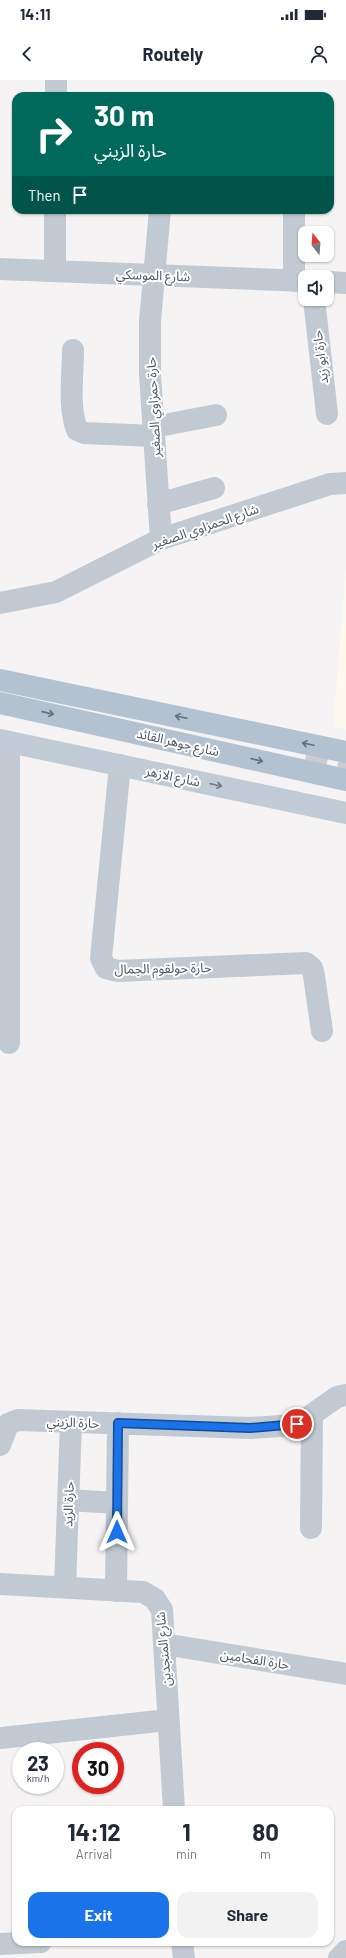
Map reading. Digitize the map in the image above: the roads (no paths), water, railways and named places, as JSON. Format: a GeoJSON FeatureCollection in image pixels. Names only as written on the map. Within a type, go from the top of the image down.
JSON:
{"type":"FeatureCollection","features":[{"type":"Feature","properties":{"kind":"main road","name":"شارع جوهر القائد"},"geometry":{"type":"LineString","coordinates":[[4,678],[346,752]]}},
{"type":"Feature","properties":{"kind":"main road","name":"شارع جوهر القائد"},"geometry":{"type":"LineString","coordinates":[[5,704],[346,780]]}},
{"type":"Feature","properties":{"kind":"main road","name":"شارع الازهر"},"geometry":{"type":"LineString","coordinates":[[3,751],[83,758],[346,813]]}},
{"type":"Feature","properties":{"kind":"street"},"geometry":{"type":"LineString","coordinates":[[56,80],[56,92]]}},
{"type":"Feature","properties":{"kind":"street"},"geometry":{"type":"LineString","coordinates":[[55,214],[55,271]]}},
{"type":"Feature","properties":{"kind":"street","name":"حارة حمزاوي الصغير"},"geometry":{"type":"LineString","coordinates":[[160,214],[150,321],[150,375],[161,539]]}},
{"type":"Feature","properties":{"kind":"street"},"geometry":{"type":"LineString","coordinates":[[294,214],[298,270]]}},
{"type":"Feature","properties":{"kind":"street","name":"شارع الموسكي"},"geometry":{"type":"LineString","coordinates":[[0,269],[298,281]]}},
{"type":"Feature","properties":{"kind":"street"},"geometry":{"type":"LineString","coordinates":[[334,282],[346,283]]}},
{"type":"Feature","properties":{"kind":"street","name":"حارة ابو زيد"},"geometry":{"type":"LineString","coordinates":[[315,306],[327,414]]}},
{"type":"Feature","properties":{"kind":"street"},"geometry":{"type":"LineString","coordinates":[[73,350],[74,420],[77,430],[84,433],[154,432],[216,415]]}},
{"type":"Feature","properties":{"kind":"street","name":"شارع الحمزاوي الصغير"},"geometry":{"type":"LineString","coordinates":[[0,603],[56,592],[161,539],[330,484],[346,483]]}},
{"type":"Feature","properties":{"kind":"street"},"geometry":{"type":"LineString","coordinates":[[158,504],[214,488]]}},
{"type":"Feature","properties":{"kind":"street"},"geometry":{"type":"LineString","coordinates":[[3,751],[9,1043]]}},
{"type":"Feature","properties":{"kind":"street","name":"حارة حولقوم الجمال"},"geometry":{"type":"LineString","coordinates":[[120,765],[102,958],[106,968],[118,971],[306,963],[312,968],[314,976],[322,1031]]}},
{"type":"Feature","properties":{"kind":"street","name":"حارة الزيني"},"geometry":{"type":"LineString","coordinates":[[0,1445],[6,1427],[14,1420],[250,1428],[297,1424],[337,1397],[346,1394]]}},
{"type":"Feature","properties":{"kind":"street"},"geometry":{"type":"LineString","coordinates":[[311,1528],[312,1415]]}},
{"type":"Feature","properties":{"kind":"street","name":"حارة الزيد"},"geometry":{"type":"LineString","coordinates":[[65,1587],[71,1422]]}},
{"type":"Feature","properties":{"kind":"street"},"geometry":{"type":"LineString","coordinates":[[116,1591],[118,1423]]}},
{"type":"Feature","properties":{"kind":"street"},"geometry":{"type":"LineString","coordinates":[[68,1500],[117,1503]]}},
{"type":"Feature","properties":{"kind":"street","name":"شارع المنجدين"},"geometry":{"type":"LineString","coordinates":[[0,1584],[143,1592],[155,1599],[162,1610],[174,1806]]}},
{"type":"Feature","properties":{"kind":"street","name":"حارة الفحامين"},"geometry":{"type":"LineString","coordinates":[[164,1644],[346,1674]]}},
{"type":"Feature","properties":{"kind":"street"},"geometry":{"type":"LineString","coordinates":[[0,1738],[168,1720]]}},
{"type":"Feature","properties":{"kind":"street"},"geometry":{"type":"LineString","coordinates":[[0,1944],[12,1943]]}},
{"type":"Feature","properties":{"kind":"street"},"geometry":{"type":"LineString","coordinates":[[182,1946],[184,1958]]}},
{"type":"Feature","properties":{"kind":"tunnel"},"geometry":{"type":"LineString","coordinates":[[305,760],[346,769]]}}]}
